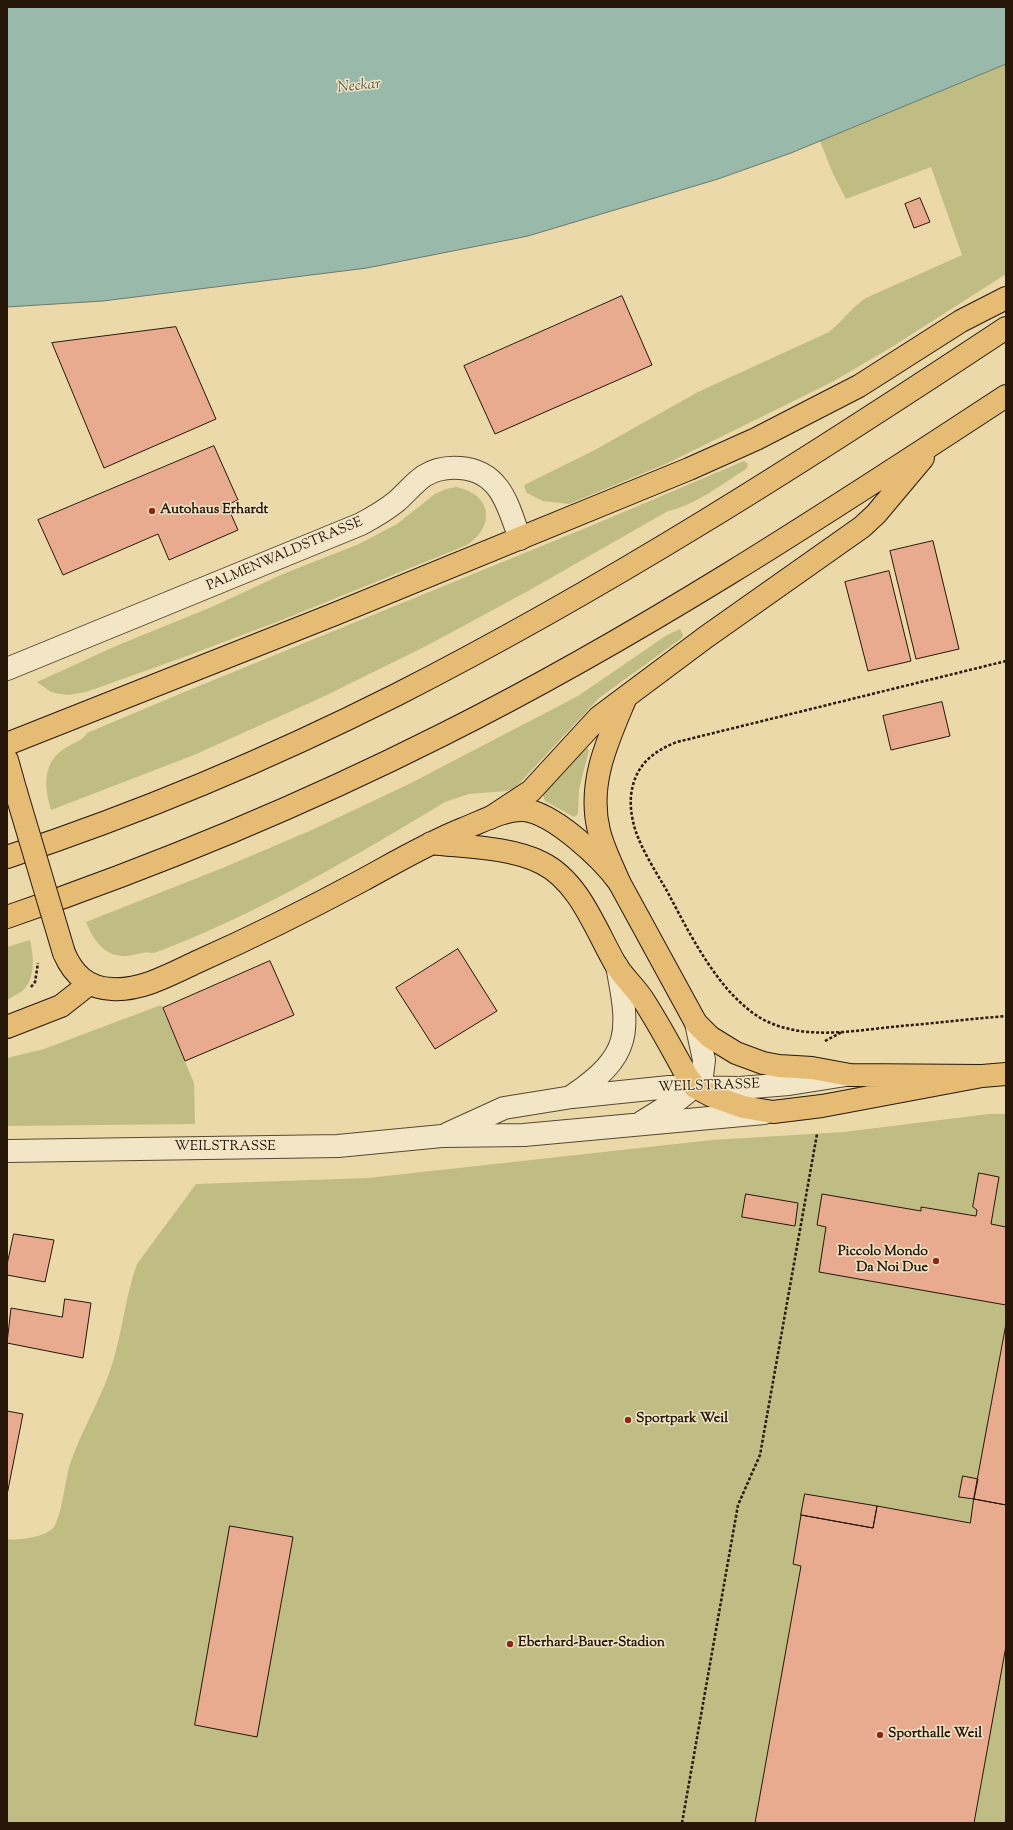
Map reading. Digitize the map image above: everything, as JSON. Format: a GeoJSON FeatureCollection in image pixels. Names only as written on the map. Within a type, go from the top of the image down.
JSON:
{"type":"FeatureCollection","features":[{"type":"Feature","properties":{"kind":"main road"},"geometry":{"type":"LineString","coordinates":[[7,744],[520,539],[625,496],[756,439],[859,386],[961,321],[1006,298]]}},
{"type":"Feature","properties":{"kind":"main road"},"geometry":{"type":"LineString","coordinates":[[7,857],[90,829],[189,789],[292,744],[395,695],[494,643],[614,576],[755,490],[1006,328]]}},
{"type":"Feature","properties":{"kind":"main road"},"geometry":{"type":"LineString","coordinates":[[7,916],[90,888],[164,860],[347,780],[448,732],[523,693],[674,605],[810,522],[1006,396]]}},
{"type":"Feature","properties":{"kind":"main road"},"geometry":{"type":"LineString","coordinates":[[490,818],[531,791],[589,726],[627,695],[787,579],[862,527],[876,514],[935,442]]}},
{"type":"Feature","properties":{"kind":"main road"},"geometry":{"type":"LineString","coordinates":[[627,695],[600,764],[595,797],[598,830],[619,882],[696,1023],[718,1043],[750,1059],[779,1066],[812,1068],[850,1074]]}},
{"type":"Feature","properties":{"kind":"main road"},"geometry":{"type":"LineString","coordinates":[[7,760],[64,953],[74,971],[89,984],[111,989],[122,989],[150,982],[169,975],[276,926],[430,843],[490,818],[516,810],[525,810],[546,818],[572,835],[599,858],[619,882]]}},
{"type":"Feature","properties":{"kind":"main road"},"geometry":{"type":"LineString","coordinates":[[430,843],[520,855],[542,863],[553,870],[572,890],[582,904],[617,966],[644,1001],[695,1087],[731,1104],[773,1112]]}},
{"type":"Feature","properties":{"kind":"main road"},"geometry":{"type":"LineString","coordinates":[[7,1027],[61,1006],[89,984]]}},
{"type":"Feature","properties":{"kind":"main road","name":"WEILSTRASSE"},"geometry":{"type":"LineString","coordinates":[[850,1074],[982,1076],[1006,1074]]}},
{"type":"Feature","properties":{"kind":"main road","name":"WEILSTRASSE"},"geometry":{"type":"LineString","coordinates":[[773,1112],[822,1106],[982,1076]]}},
{"type":"Feature","properties":{"kind":"street","name":"PALMENWALDSTRASSE"},"geometry":{"type":"LineString","coordinates":[[7,669],[361,524],[387,509],[416,482],[436,470],[447,467],[468,468],[488,477],[496,484],[502,494],[520,539]]}},
{"type":"Feature","properties":{"kind":"street"},"geometry":{"type":"LineString","coordinates":[[572,1097],[599,1077],[614,1059],[619,1050],[623,1038],[625,1017],[617,966]]}},
{"type":"Feature","properties":{"kind":"street"},"geometry":{"type":"LineString","coordinates":[[634,1125],[653,1116],[699,1083],[704,1069],[703,1052],[696,1023]]}},
{"type":"Feature","properties":{"kind":"street","name":"WEILSTRASSE"},"geometry":{"type":"LineString","coordinates":[[442,1136],[504,1108],[572,1097],[669,1087],[740,1088],[789,1084],[850,1074]]}},
{"type":"Feature","properties":{"kind":"street","name":"WEILSTRASSE"},"geometry":{"type":"LineString","coordinates":[[7,1151],[292,1148],[374,1143],[442,1136],[509,1136],[773,1112]]}},
{"type":"Feature","properties":{"kind":"path"},"geometry":{"type":"LineString","coordinates":[[1006,661],[677,742],[654,753],[646,760],[635,779],[631,803],[633,820],[641,843],[701,951],[730,991],[747,1008],[766,1021],[791,1030],[816,1032],[844,1031],[1006,1016]]}},
{"type":"Feature","properties":{"kind":"path"},"geometry":{"type":"LineString","coordinates":[[682,1823],[738,1505],[760,1455],[822,1106]]}},
{"type":"Feature","properties":{"kind":"shaded area"},"geometry":{"type":"Polygon","coordinates":[[[1006,64],[1006,274],[895,345],[834,381],[668,463],[569,504],[543,501],[527,493],[524,487],[526,484],[593,451],[698,392],[829,332],[866,298],[962,255],[931,167],[846,199],[833,174],[820,141],[1006,64]]]}},
{"type":"Feature","properties":{"kind":"shaded area"},"geometry":{"type":"Polygon","coordinates":[[[744,461],[748,464],[746,469],[699,499],[668,511],[528,591],[430,644],[327,695],[194,755],[51,810],[46,783],[49,767],[53,759],[59,753],[81,739],[87,733],[593,525],[744,461]]]}},
{"type":"Feature","properties":{"kind":"shaded area"},"geometry":{"type":"Polygon","coordinates":[[[456,487],[477,496],[483,503],[486,512],[486,520],[483,529],[467,545],[282,620],[86,692],[69,695],[60,694],[51,692],[37,682],[116,646],[214,606],[283,574],[359,544],[397,524],[435,494],[446,489],[456,487]]]}},
{"type":"Feature","properties":{"kind":"shaded area"},"geometry":{"type":"Polygon","coordinates":[[[680,629],[683,635],[682,638],[599,698],[515,788],[507,791],[469,794],[445,802],[375,844],[303,884],[229,921],[154,953],[126,956],[112,954],[101,946],[92,935],[86,922],[225,867],[314,829],[409,784],[578,696],[667,635],[680,629]]]}},
{"type":"Feature","properties":{"kind":"shaded area"},"geometry":{"type":"Polygon","coordinates":[[[587,748],[589,750],[579,789],[578,814],[574,817],[545,801],[543,795],[587,748]]]}},
{"type":"Feature","properties":{"kind":"shaded area"},"geometry":{"type":"Polygon","coordinates":[[[30,940],[33,968],[29,981],[21,992],[7,1000],[7,947],[30,940]]]}},
{"type":"Feature","properties":{"kind":"shaded area"},"geometry":{"type":"Polygon","coordinates":[[[161,1005],[194,1083],[195,1124],[7,1126],[7,1058],[44,1049],[161,1005]]]}},
{"type":"Feature","properties":{"kind":"shaded area","name":"Sportpark Weil"},"geometry":{"type":"Polygon","coordinates":[[[989,1114],[1006,1114],[1006,1823],[7,1823],[7,1539],[24,1539],[38,1536],[49,1531],[56,1523],[59,1516],[70,1464],[110,1372],[133,1275],[137,1264],[196,1184],[368,1178],[712,1140],[844,1132],[989,1114]]]}},
{"type":"Feature","properties":{"kind":"water","name":"Neckar"},"geometry":{"type":"Polygon","coordinates":[[[7,7],[1006,7],[1006,64],[791,153],[718,179],[528,236],[367,268],[103,301],[7,307],[7,7]]]}},
{"type":"Feature","properties":{"kind":"building"},"geometry":{"type":"Polygon","coordinates":[[[920,198],[930,222],[914,228],[905,204],[920,198]]]}},
{"type":"Feature","properties":{"kind":"building"},"geometry":{"type":"Polygon","coordinates":[[[622,296],[652,365],[495,434],[464,366],[622,296]]]}},
{"type":"Feature","properties":{"kind":"building"},"geometry":{"type":"Polygon","coordinates":[[[176,327],[216,419],[104,468],[52,343],[176,327]]]}},
{"type":"Feature","properties":{"kind":"building"},"geometry":{"type":"Polygon","coordinates":[[[214,446],[238,500],[227,505],[238,530],[169,560],[158,534],[63,575],[38,520],[214,446]]]}},
{"type":"Feature","properties":{"kind":"building"},"geometry":{"type":"Polygon","coordinates":[[[933,541],[959,649],[916,659],[890,551],[933,541]]]}},
{"type":"Feature","properties":{"kind":"building"},"geometry":{"type":"Polygon","coordinates":[[[889,571],[911,661],[868,671],[845,582],[889,571]]]}},
{"type":"Feature","properties":{"kind":"building"},"geometry":{"type":"Polygon","coordinates":[[[942,702],[950,736],[891,750],[883,716],[942,702]]]}},
{"type":"Feature","properties":{"kind":"building"},"geometry":{"type":"Polygon","coordinates":[[[458,949],[497,1011],[435,1049],[396,988],[458,949]]]}},
{"type":"Feature","properties":{"kind":"building"},"geometry":{"type":"Polygon","coordinates":[[[270,961],[294,1015],[185,1061],[163,1008],[270,961]]]}},
{"type":"Feature","properties":{"kind":"building"},"geometry":{"type":"Polygon","coordinates":[[[979,1173],[999,1177],[991,1224],[1006,1227],[1006,1305],[819,1272],[826,1227],[817,1225],[822,1194],[921,1211],[921,1207],[976,1216],[977,1210],[973,1207],[979,1173]]]}},
{"type":"Feature","properties":{"kind":"building"},"geometry":{"type":"Polygon","coordinates":[[[746,1194],[798,1203],[795,1226],[742,1217],[746,1194]]]}},
{"type":"Feature","properties":{"kind":"building"},"geometry":{"type":"Polygon","coordinates":[[[14,1234],[54,1240],[45,1282],[7,1275],[7,1265],[14,1234]]]}},
{"type":"Feature","properties":{"kind":"building"},"geometry":{"type":"Polygon","coordinates":[[[65,1299],[91,1303],[83,1358],[7,1343],[11,1308],[62,1317],[65,1299]]]}},
{"type":"Feature","properties":{"kind":"building"},"geometry":{"type":"Polygon","coordinates":[[[1006,1324],[1006,1505],[974,1499],[1006,1324]]]}},
{"type":"Feature","properties":{"kind":"building"},"geometry":{"type":"Polygon","coordinates":[[[7,1411],[23,1414],[7,1495],[7,1411]]]}},
{"type":"Feature","properties":{"kind":"building"},"geometry":{"type":"Polygon","coordinates":[[[963,1476],[978,1479],[974,1499],[959,1497],[963,1476]]]}},
{"type":"Feature","properties":{"kind":"building"},"geometry":{"type":"Polygon","coordinates":[[[805,1494],[877,1506],[873,1528],[801,1515],[805,1494]]]}},
{"type":"Feature","properties":{"kind":"building","name":"Sporthalle Weil"},"geometry":{"type":"Polygon","coordinates":[[[974,1499],[1006,1505],[1006,1646],[974,1823],[755,1823],[801,1566],[793,1564],[801,1515],[873,1528],[877,1506],[970,1523],[974,1499]]]}},
{"type":"Feature","properties":{"kind":"building"},"geometry":{"type":"Polygon","coordinates":[[[230,1526],[293,1537],[257,1737],[195,1725],[230,1526]]]}},
{"type":"Feature","properties":{"kind":"place","name":"Autohaus Erhardt"},"geometry":{"type":"Point","coordinates":[152,511]}},
{"type":"Feature","properties":{"kind":"place","name":"Piccolo Mondo Da Noi Due"},"geometry":{"type":"Point","coordinates":[936,1261]}},
{"type":"Feature","properties":{"kind":"place","name":"Sportpark Weil"},"geometry":{"type":"Point","coordinates":[628,1420]}},
{"type":"Feature","properties":{"kind":"place","name":"Eberhard-Bauer-Stadion"},"geometry":{"type":"Point","coordinates":[510,1644]}},
{"type":"Feature","properties":{"kind":"place","name":"Sporthalle Weil"},"geometry":{"type":"Point","coordinates":[880,1735]}}]}
